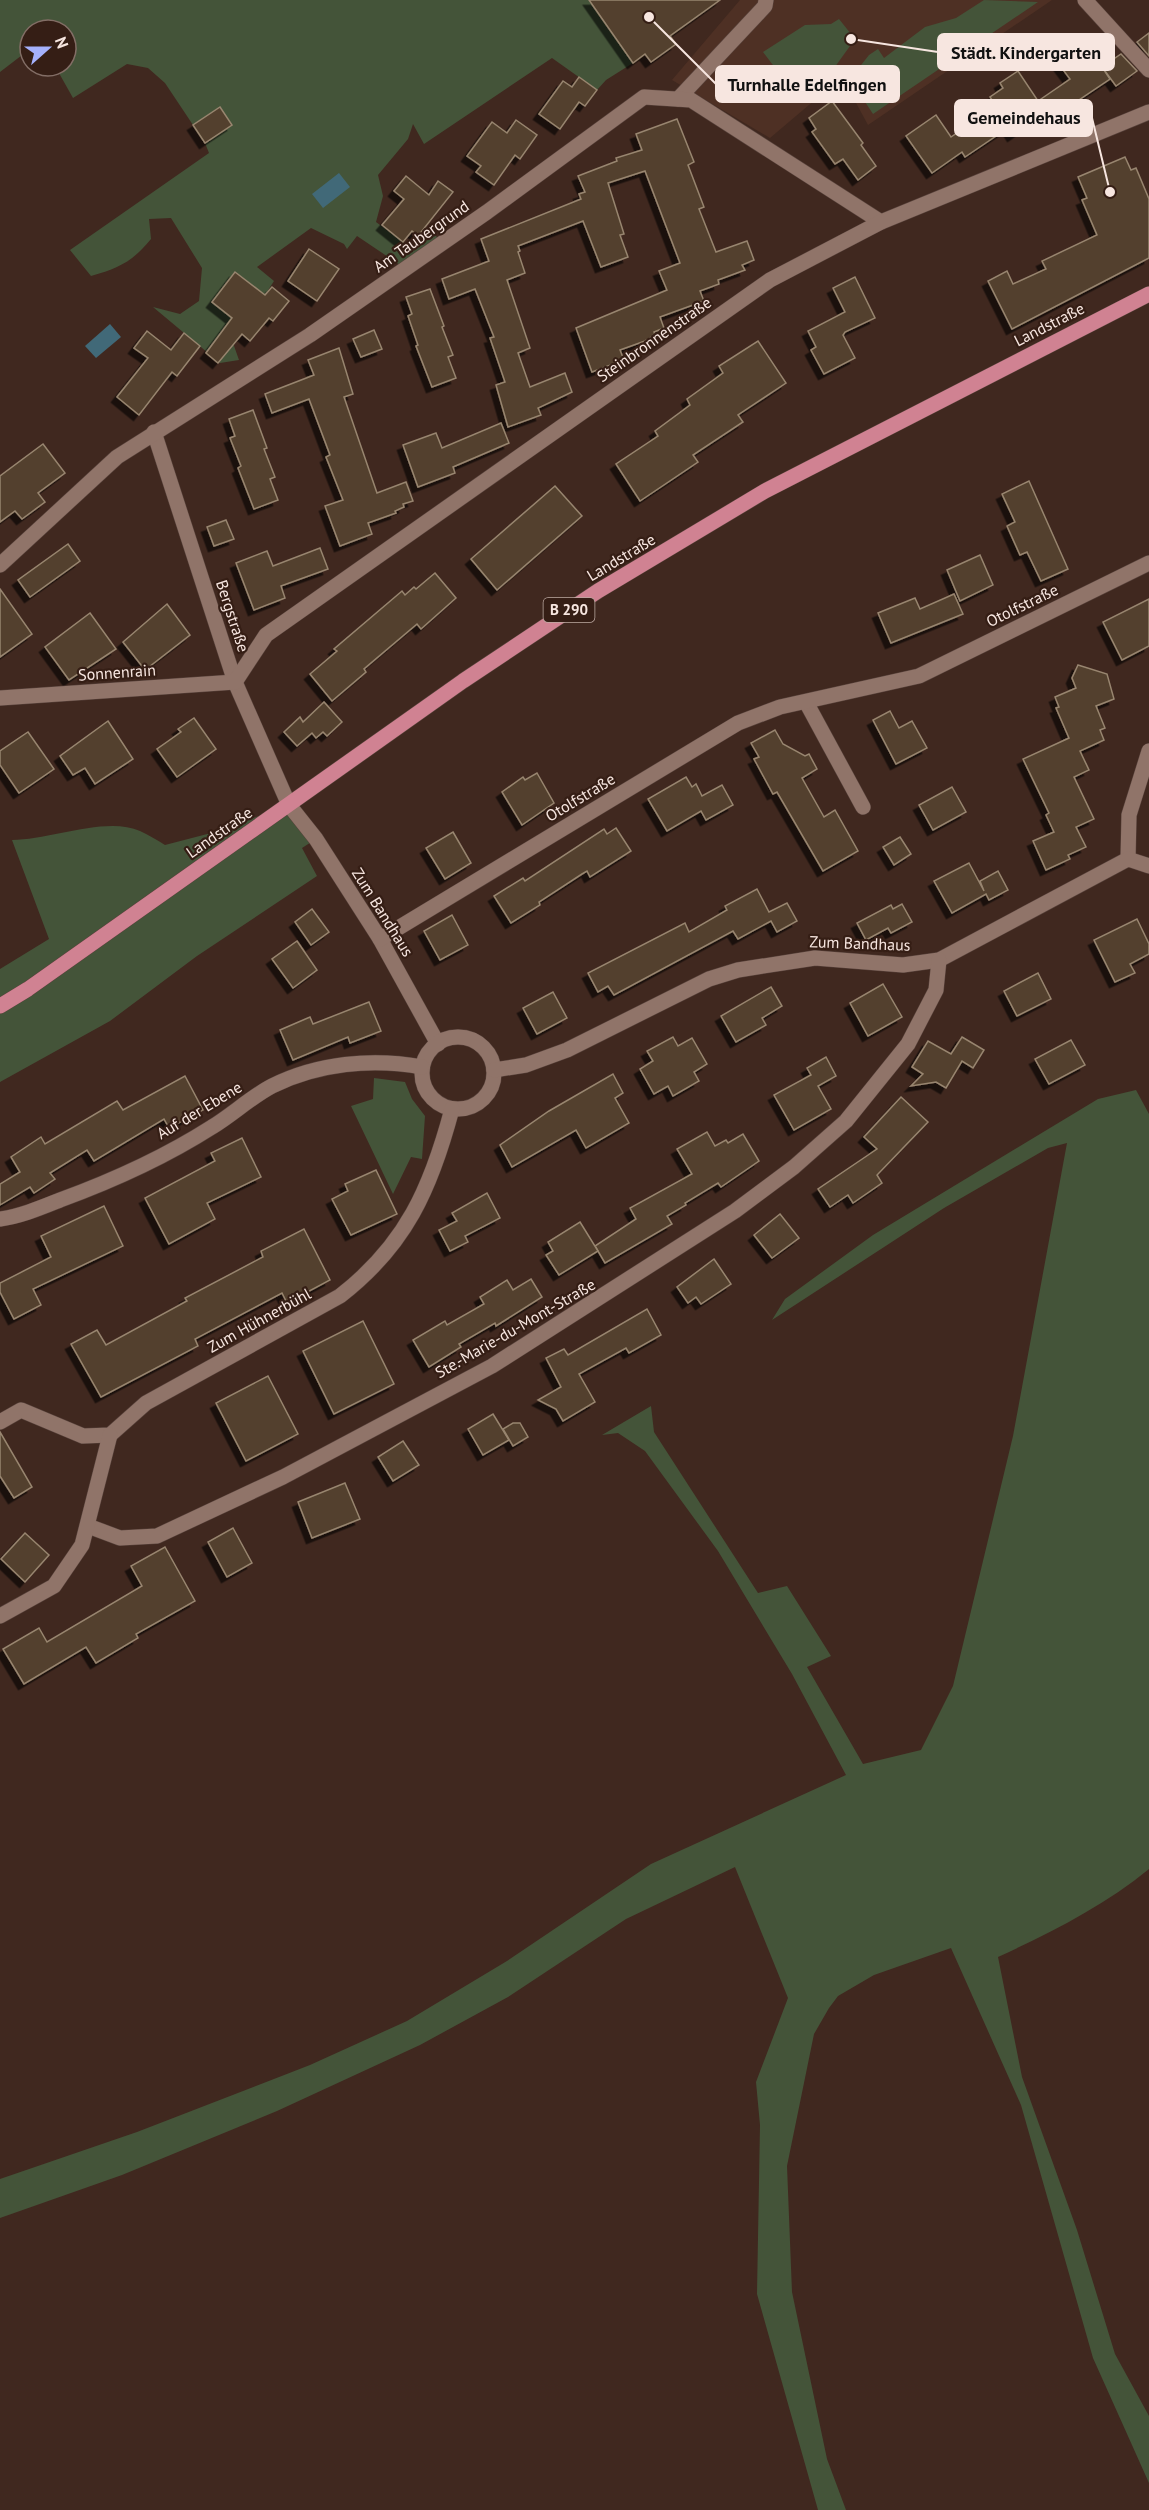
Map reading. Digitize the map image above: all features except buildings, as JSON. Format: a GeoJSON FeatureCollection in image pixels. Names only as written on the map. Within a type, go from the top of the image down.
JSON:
{"type":"FeatureCollection","features":[{"type":"Feature","properties":{"kind":"main road","name":"Landstraße"},"geometry":{"type":"LineString","coordinates":[[0,1006],[28,989],[464,681],[598,591],[756,497],[1149,294]]}},
{"type":"Feature","properties":{"kind":"street"},"geometry":{"type":"LineString","coordinates":[[678,99],[765,6],[766,0]]}},
{"type":"Feature","properties":{"kind":"street"},"geometry":{"type":"LineString","coordinates":[[1084,0],[1149,70]]}},
{"type":"Feature","properties":{"kind":"street","name":"Am Taubergrund"},"geometry":{"type":"LineString","coordinates":[[0,565],[117,457],[310,335],[487,212],[644,97],[690,100],[881,222]]}},
{"type":"Feature","properties":{"kind":"street","name":"Steinbronnenstraße"},"geometry":{"type":"LineString","coordinates":[[236,682],[266,635],[770,280],[881,222],[1149,112]]}},
{"type":"Feature","properties":{"kind":"street","name":"Bergstraße"},"geometry":{"type":"LineString","coordinates":[[154,432],[236,682],[289,806]]}},
{"type":"Feature","properties":{"kind":"street","name":"Otolfstraße"},"geometry":{"type":"LineString","coordinates":[[380,939],[738,723],[780,707],[919,676],[1149,563]]}},
{"type":"Feature","properties":{"kind":"street","name":"Sonnenrain"},"geometry":{"type":"LineString","coordinates":[[0,698],[236,682]]}},
{"type":"Feature","properties":{"kind":"street"},"geometry":{"type":"LineString","coordinates":[[806,702],[863,807]]}},
{"type":"Feature","properties":{"kind":"street"},"geometry":{"type":"LineString","coordinates":[[1149,751],[1129,815],[1128,859],[1149,866]]}},
{"type":"Feature","properties":{"kind":"street","name":"Zum Bandhaus"},"geometry":{"type":"LineString","coordinates":[[289,806],[316,839],[380,939],[438,1044]]}},
{"type":"Feature","properties":{"kind":"street","name":"Zum Bandhaus"},"geometry":{"type":"LineString","coordinates":[[494,1070],[526,1065],[567,1050],[710,979],[738,969],[815,958],[903,964],[939,960],[1128,859]]}},
{"type":"Feature","properties":{"kind":"street","name":"Ste.-Marie-du-Mont-Straße"},"geometry":{"type":"LineString","coordinates":[[88,1526],[120,1538],[157,1536],[283,1476],[492,1366],[735,1211],[794,1167],[846,1121],[908,1044],[936,990],[939,960]]}},
{"type":"Feature","properties":{"kind":"street"},"geometry":{"type":"LineString","coordinates":[[461,1037],[473,1041],[487,1053],[494,1070],[489,1091],[482,1100],[463,1109],[452,1109],[434,1101],[428,1094],[424,1085],[422,1067],[425,1058],[438,1044],[449,1038],[461,1037]]}},
{"type":"Feature","properties":{"kind":"street","name":"Auf der Ebene"},"geometry":{"type":"LineString","coordinates":[[0,1219],[16,1217],[105,1183],[211,1128],[272,1086],[324,1068],[349,1063],[394,1062],[422,1067]]}},
{"type":"Feature","properties":{"kind":"street","name":"Zum Hühnerbühl"},"geometry":{"type":"LineString","coordinates":[[110,1435],[146,1403],[340,1296],[366,1276],[407,1226],[442,1147],[452,1109]]}},
{"type":"Feature","properties":{"kind":"street"},"geometry":{"type":"LineString","coordinates":[[0,1422],[21,1410],[83,1436],[110,1435],[82,1545],[54,1586],[0,1616]]}},
{"type":"Feature","properties":{"kind":"shaded area"},"geometry":{"type":"Polygon","coordinates":[[[740,0],[1052,0],[868,125],[842,77],[770,138],[672,80],[740,0]]]}},
{"type":"Feature","properties":{"kind":"green space"},"geometry":{"type":"Polygon","coordinates":[[[0,0],[589,0],[633,63],[606,80],[597,90],[552,58],[424,144],[413,124],[408,139],[378,175],[383,196],[376,222],[403,242],[407,250],[424,233],[427,235],[433,231],[441,244],[406,269],[357,236],[347,249],[344,244],[311,228],[257,267],[274,281],[265,295],[235,272],[212,302],[223,311],[236,314],[227,326],[239,360],[220,363],[153,307],[180,314],[199,301],[202,268],[171,218],[149,219],[151,239],[144,247],[124,263],[101,273],[91,276],[70,250],[209,153],[205,143],[232,125],[220,107],[193,125],[165,83],[148,68],[127,64],[73,98],[62,78],[78,78],[78,18],[18,18],[18,58],[0,72],[0,0]]]}},
{"type":"Feature","properties":{"kind":"green space"},"geometry":{"type":"Polygon","coordinates":[[[984,0],[1038,2],[873,114],[850,79],[869,55],[878,49],[884,58],[925,27],[956,18],[984,0]]]}},
{"type":"Feature","properties":{"kind":"green space"},"geometry":{"type":"Polygon","coordinates":[[[839,19],[855,39],[832,71],[798,98],[763,52],[805,25],[831,24],[839,19]]]}},
{"type":"Feature","properties":{"kind":"green space"},"geometry":{"type":"Polygon","coordinates":[[[289,805],[316,839],[302,848],[317,876],[197,956],[110,1021],[0,1082],[0,969],[49,939],[12,840],[111,826],[140,831],[165,845],[215,832],[289,805]]]}},
{"type":"Feature","properties":{"kind":"green space"},"geometry":{"type":"Polygon","coordinates":[[[374,1078],[405,1082],[412,1099],[425,1116],[422,1159],[411,1157],[393,1194],[351,1106],[373,1099],[374,1078]]]}},
{"type":"Feature","properties":{"kind":"green space"},"geometry":{"type":"Polygon","coordinates":[[[1136,1090],[1149,1114],[1149,1869],[1114,1895],[1076,1918],[998,1957],[1022,2077],[1077,2230],[1115,2354],[1149,2416],[1149,2483],[1093,2358],[1021,2105],[951,1948],[874,1975],[838,1996],[814,2034],[787,2166],[792,2292],[827,2459],[846,2510],[818,2510],[757,2294],[760,2125],[756,2082],[788,1998],[735,1867],[626,1919],[508,1997],[420,2045],[277,2111],[122,2175],[0,2218],[0,2179],[137,2132],[310,2065],[407,2021],[507,1961],[651,1864],[846,1775],[792,1674],[718,1551],[645,1451],[618,1433],[602,1435],[651,1406],[654,1432],[758,1593],[787,1586],[831,1656],[807,1667],[863,1764],[921,1750],[953,1686],[1013,1436],[1067,1143],[1048,1148],[944,1208],[772,1320],[785,1299],[873,1235],[1098,1099],[1136,1090]]]}},
{"type":"Feature","properties":{"kind":"water"},"geometry":{"type":"Polygon","coordinates":[[[339,173],[350,187],[323,208],[312,194],[339,173]]]}},
{"type":"Feature","properties":{"kind":"water"},"geometry":{"type":"Polygon","coordinates":[[[110,324],[121,337],[96,358],[85,346],[110,324]]]}},
{"type":"Feature","properties":{"kind":"place","name":"Turnhalle Edelfingen"},"geometry":{"type":"Point","coordinates":[649,17]}},
{"type":"Feature","properties":{"kind":"place","name":"Städt. Kindergarten"},"geometry":{"type":"Point","coordinates":[851,39]}},
{"type":"Feature","properties":{"kind":"place","name":"Gemeindehaus"},"geometry":{"type":"Point","coordinates":[1110,192]}}]}
